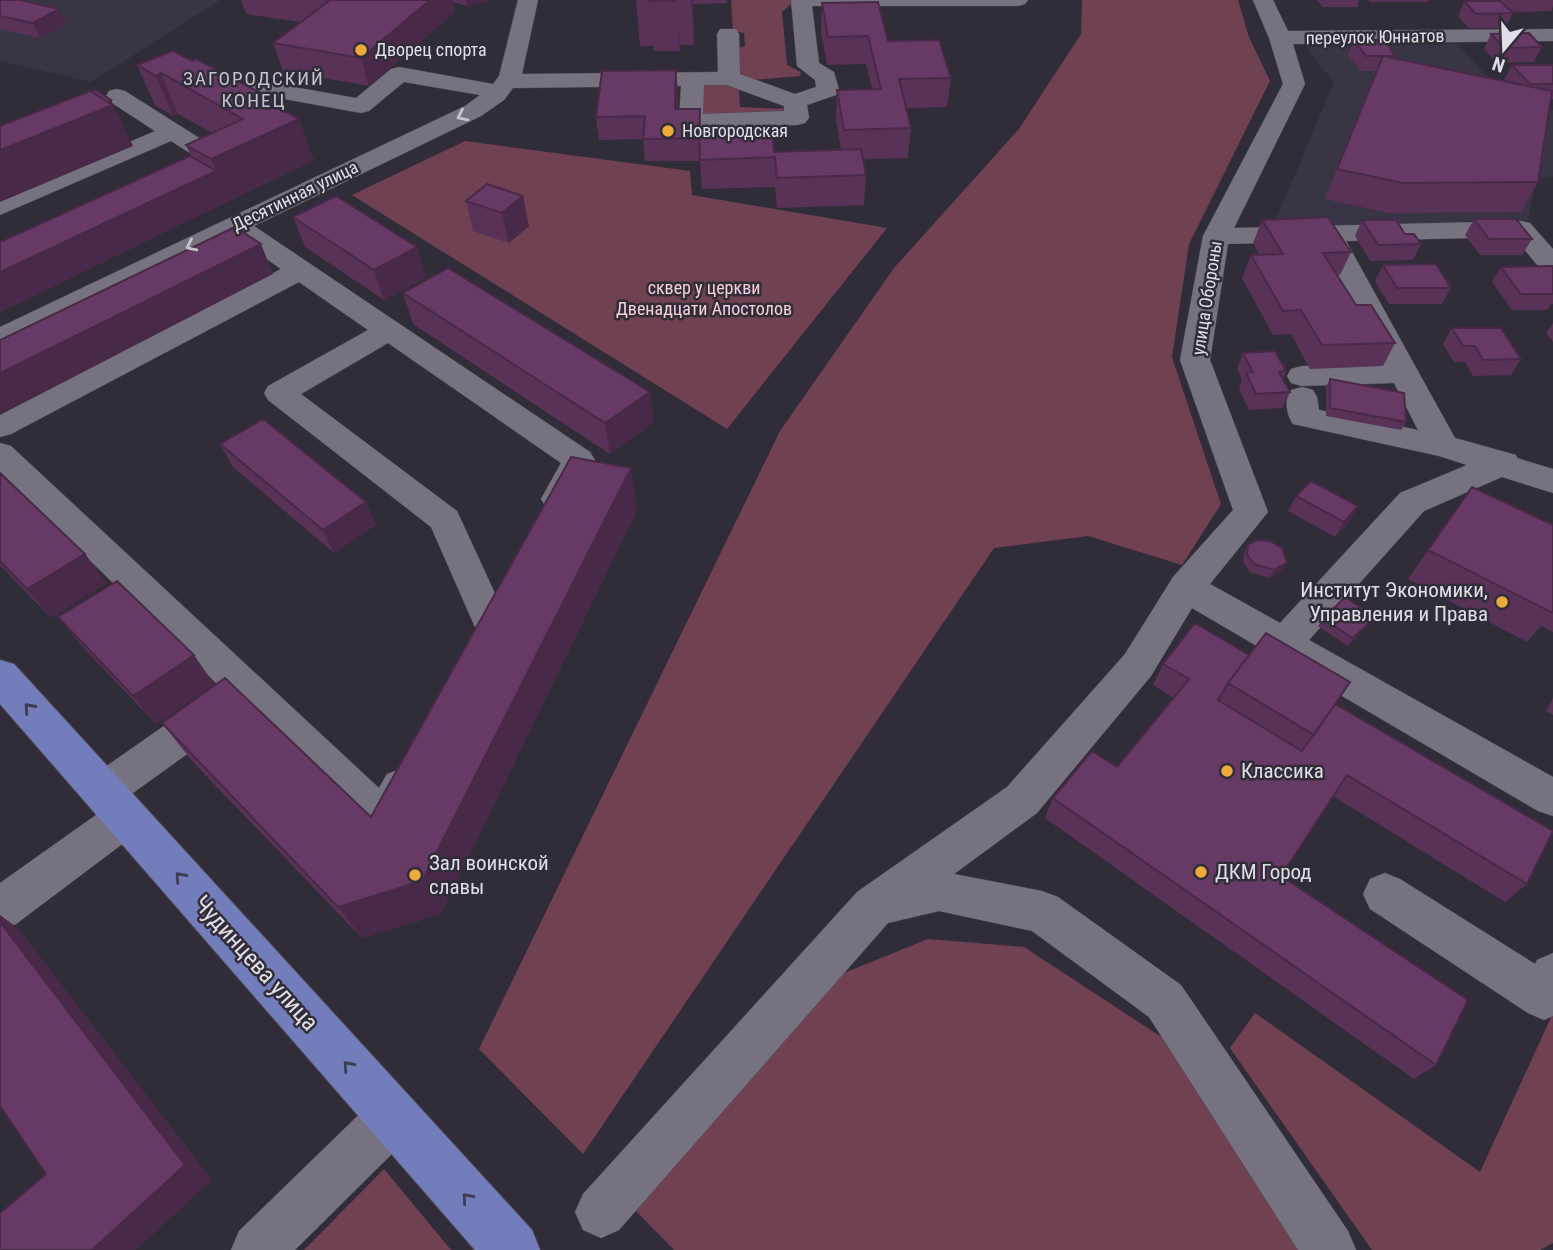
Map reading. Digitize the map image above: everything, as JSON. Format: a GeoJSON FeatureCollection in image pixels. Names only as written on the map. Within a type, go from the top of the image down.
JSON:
{"type":"FeatureCollection","features":[{"type":"Feature","properties":{"kind":"main road","name":"Чудинцева улица"},"geometry":{"type":"LineString","coordinates":[[0,676],[512,1250]]}},
{"type":"Feature","properties":{"kind":"street"},"geometry":{"type":"LineString","coordinates":[[503,87],[528,0]]}},
{"type":"Feature","properties":{"kind":"street"},"geometry":{"type":"LineString","coordinates":[[693,79],[691,121],[797,120],[828,90],[826,77],[808,66],[801,0],[1018,0]]}},
{"type":"Feature","properties":{"kind":"street","name":"улица Обороны"},"geometry":{"type":"LineString","coordinates":[[1186,587],[1251,512],[1195,360],[1216,236],[1294,84],[1280,38],[1263,0]]}},
{"type":"Feature","properties":{"kind":"street"},"geometry":{"type":"LineString","coordinates":[[728,34],[729,78]]}},
{"type":"Feature","properties":{"kind":"street","name":"переулок Юннатов"},"geometry":{"type":"LineString","coordinates":[[1280,38],[1549,39]]}},
{"type":"Feature","properties":{"kind":"street"},"geometry":{"type":"LineString","coordinates":[[254,87],[361,106],[399,74],[503,87],[729,78],[797,120]]}},
{"type":"Feature","properties":{"kind":"street","name":"Десятинная улица"},"geometry":{"type":"LineString","coordinates":[[0,338],[473,111],[503,87]]}},
{"type":"Feature","properties":{"kind":"street"},"geometry":{"type":"LineString","coordinates":[[117,96],[222,163],[185,180]]}},
{"type":"Feature","properties":{"kind":"street"},"geometry":{"type":"LineString","coordinates":[[0,206],[173,132]]}},
{"type":"Feature","properties":{"kind":"street"},"geometry":{"type":"LineString","coordinates":[[235,225],[579,460],[541,530]]}},
{"type":"Feature","properties":{"kind":"street"},"geometry":{"type":"LineString","coordinates":[[1216,236],[1521,229],[1553,267]]}},
{"type":"Feature","properties":{"kind":"street"},"geometry":{"type":"LineString","coordinates":[[1328,233],[1443,446]]}},
{"type":"Feature","properties":{"kind":"street"},"geometry":{"type":"LineString","coordinates":[[0,426],[300,271]]}},
{"type":"Feature","properties":{"kind":"street"},"geometry":{"type":"LineString","coordinates":[[388,331],[279,393],[445,520],[484,636],[510,589]]}},
{"type":"Feature","properties":{"kind":"street"},"geometry":{"type":"LineString","coordinates":[[1402,373],[1302,386],[1304,417],[1443,446],[1504,463],[1553,481]]}},
{"type":"Feature","properties":{"kind":"street"},"geometry":{"type":"LineString","coordinates":[[0,454],[384,819],[417,758]]}},
{"type":"Feature","properties":{"kind":"street"},"geometry":{"type":"LineString","coordinates":[[1284,642],[1412,502],[1504,463]]}},
{"type":"Feature","properties":{"kind":"street"},"geometry":{"type":"LineString","coordinates":[[601,1212],[873,907],[1022,800],[1138,665],[1186,587],[1553,798]]}},
{"type":"Feature","properties":{"kind":"street"},"geometry":{"type":"LineString","coordinates":[[0,909],[247,689]]}},
{"type":"Feature","properties":{"kind":"street"},"geometry":{"type":"LineString","coordinates":[[873,907],[939,891],[1042,912],[1165,1001],[1329,1250]]}},
{"type":"Feature","properties":{"kind":"street"},"geometry":{"type":"LineString","coordinates":[[1385,894],[1544,997],[1553,976]]}},
{"type":"Feature","properties":{"kind":"street"},"geometry":{"type":"LineString","coordinates":[[258,1250],[393,1116]]}},
{"type":"Feature","properties":{"kind":"shaded area"},"geometry":{"type":"Polygon","coordinates":[[[0,0],[220,0],[91,82],[0,61],[0,0]]]}},
{"type":"Feature","properties":{"kind":"shaded area"},"geometry":{"type":"Polygon","coordinates":[[[1457,44],[1520,111],[1553,110],[1553,177],[1536,178],[1528,220],[1273,227],[1334,82],[1306,47],[1457,44]]]}},
{"type":"Feature","properties":{"kind":"green space"},"geometry":{"type":"Polygon","coordinates":[[[731,0],[792,0],[782,12],[787,65],[801,72],[800,76],[752,80],[733,71],[732,50],[745,46],[744,33],[733,31],[731,0]]]}},
{"type":"Feature","properties":{"kind":"green space"},"geometry":{"type":"Polygon","coordinates":[[[1082,0],[1238,0],[1249,37],[1270,81],[1189,244],[1172,357],[1221,504],[1182,565],[1088,536],[994,548],[583,1154],[479,1049],[780,431],[894,268],[1019,129],[1081,34],[1082,0]]]}},
{"type":"Feature","properties":{"kind":"green space"},"geometry":{"type":"Polygon","coordinates":[[[728,83],[739,89],[740,107],[787,109],[788,112],[703,115],[700,112],[701,85],[728,83]]]}},
{"type":"Feature","properties":{"kind":"green space","name":"сквер у церкви Двенадцати Апостолов"},"geometry":{"type":"Polygon","coordinates":[[[465,141],[690,171],[692,195],[887,228],[727,429],[352,195],[465,141]]]}},
{"type":"Feature","properties":{"kind":"green space"},"geometry":{"type":"Polygon","coordinates":[[[928,939],[1024,947],[1169,1042],[1310,1250],[674,1250],[632,1207],[839,975],[928,939]]]}},
{"type":"Feature","properties":{"kind":"green space"},"geometry":{"type":"Polygon","coordinates":[[[1255,1013],[1480,1172],[1553,1013],[1553,1243],[1540,1250],[1372,1250],[1230,1048],[1255,1013]]]}},
{"type":"Feature","properties":{"kind":"green space"},"geometry":{"type":"Polygon","coordinates":[[[384,1169],[451,1250],[304,1250],[384,1169]]]}},
{"type":"Feature","properties":{"kind":"building"},"geometry":{"type":"Polygon","coordinates":[[[0,0],[20,0],[59,9],[33,23],[0,16],[0,0]]]}},
{"type":"Feature","properties":{"kind":"building"},"geometry":{"type":"Polygon","coordinates":[[[325,0],[430,0],[361,58],[273,43],[329,1],[325,0]]]}},
{"type":"Feature","properties":{"kind":"building"},"geometry":{"type":"Polygon","coordinates":[[[1464,1],[1500,1],[1513,13],[1476,14],[1464,1]]]}},
{"type":"Feature","properties":{"kind":"building"},"geometry":{"type":"Polygon","coordinates":[[[878,2],[888,41],[939,40],[951,78],[899,79],[911,128],[844,130],[837,90],[881,89],[868,36],[828,37],[822,3],[878,2]]]}},
{"type":"Feature","properties":{"kind":"building"},"geometry":{"type":"Polygon","coordinates":[[[1529,33],[1542,47],[1504,48],[1491,34],[1529,33]]]}},
{"type":"Feature","properties":{"kind":"building"},"geometry":{"type":"Polygon","coordinates":[[[1354,40],[1385,40],[1395,56],[1366,56],[1354,40]]]}},
{"type":"Feature","properties":{"kind":"building"},"geometry":{"type":"Polygon","coordinates":[[[173,51],[192,61],[196,59],[282,104],[277,107],[299,119],[211,159],[186,145],[243,119],[161,73],[156,76],[137,65],[173,51]]]}},
{"type":"Feature","properties":{"kind":"building"},"geometry":{"type":"Polygon","coordinates":[[[1383,56],[1552,91],[1538,182],[1403,183],[1337,169],[1383,56]]]}},
{"type":"Feature","properties":{"kind":"building"},"geometry":{"type":"Polygon","coordinates":[[[1512,65],[1553,65],[1553,84],[1530,84],[1512,65]]]}},
{"type":"Feature","properties":{"kind":"building"},"geometry":{"type":"Polygon","coordinates":[[[676,70],[675,109],[700,109],[699,138],[643,139],[645,116],[596,117],[602,71],[676,70]]]}},
{"type":"Feature","properties":{"kind":"building"},"geometry":{"type":"Polygon","coordinates":[[[96,90],[111,100],[108,102],[91,91],[96,90]]]}},
{"type":"Feature","properties":{"kind":"building"},"geometry":{"type":"Polygon","coordinates":[[[90,91],[113,105],[0,150],[0,126],[90,91]]]}},
{"type":"Feature","properties":{"kind":"building"},"geometry":{"type":"Polygon","coordinates":[[[772,129],[774,152],[861,149],[866,175],[777,178],[775,157],[700,160],[699,131],[772,129]]]}},
{"type":"Feature","properties":{"kind":"building"},"geometry":{"type":"Polygon","coordinates":[[[190,156],[216,171],[0,272],[0,242],[190,156]]]}},
{"type":"Feature","properties":{"kind":"building"},"geometry":{"type":"Polygon","coordinates":[[[487,184],[523,196],[502,213],[466,201],[487,184]]]}},
{"type":"Feature","properties":{"kind":"building"},"geometry":{"type":"Polygon","coordinates":[[[336,196],[417,247],[374,270],[293,217],[336,196]]]}},
{"type":"Feature","properties":{"kind":"building"},"geometry":{"type":"Polygon","coordinates":[[[1328,217],[1351,252],[1323,253],[1356,305],[1371,305],[1395,343],[1322,345],[1301,310],[1283,311],[1251,255],[1283,254],[1262,220],[1328,217]]]}},
{"type":"Feature","properties":{"kind":"building"},"geometry":{"type":"Polygon","coordinates":[[[1474,219],[1516,219],[1532,239],[1489,239],[1474,219]]]}},
{"type":"Feature","properties":{"kind":"building"},"geometry":{"type":"Polygon","coordinates":[[[1362,220],[1396,220],[1405,234],[1414,234],[1421,244],[1378,245],[1362,220]]]}},
{"type":"Feature","properties":{"kind":"building"},"geometry":{"type":"Polygon","coordinates":[[[235,227],[261,244],[0,373],[0,340],[235,227]]]}},
{"type":"Feature","properties":{"kind":"building"},"geometry":{"type":"Polygon","coordinates":[[[1436,264],[1451,288],[1397,288],[1383,265],[1436,264]]]}},
{"type":"Feature","properties":{"kind":"building"},"geometry":{"type":"Polygon","coordinates":[[[1553,266],[1553,294],[1521,294],[1501,267],[1553,266]]]}},
{"type":"Feature","properties":{"kind":"building"},"geometry":{"type":"Polygon","coordinates":[[[448,268],[650,392],[605,423],[403,293],[448,268]]]}},
{"type":"Feature","properties":{"kind":"building"},"geometry":{"type":"Polygon","coordinates":[[[1452,328],[1501,328],[1521,359],[1483,360],[1475,346],[1463,346],[1452,328]]]}},
{"type":"Feature","properties":{"kind":"building"},"geometry":{"type":"Polygon","coordinates":[[[1275,351],[1286,371],[1279,372],[1290,392],[1256,394],[1246,373],[1253,372],[1243,353],[1275,351]]]}},
{"type":"Feature","properties":{"kind":"building"},"geometry":{"type":"Polygon","coordinates":[[[1330,379],[1404,393],[1406,422],[1330,408],[1330,379]]]}},
{"type":"Feature","properties":{"kind":"building"},"geometry":{"type":"Polygon","coordinates":[[[263,419],[366,502],[323,530],[220,444],[263,419]]]}},
{"type":"Feature","properties":{"kind":"building"},"geometry":{"type":"Polygon","coordinates":[[[571,457],[631,468],[422,881],[338,907],[162,723],[225,678],[371,817],[571,457]]]}},
{"type":"Feature","properties":{"kind":"building"},"geometry":{"type":"Polygon","coordinates":[[[0,473],[85,554],[27,589],[0,561],[0,473]]]}},
{"type":"Feature","properties":{"kind":"building"},"geometry":{"type":"Polygon","coordinates":[[[1311,481],[1358,506],[1344,522],[1296,496],[1311,481]]]}},
{"type":"Feature","properties":{"kind":"building"},"geometry":{"type":"Polygon","coordinates":[[[1472,487],[1553,525],[1553,613],[1428,550],[1472,487]]]}},
{"type":"Feature","properties":{"kind":"building"},"geometry":{"type":"Polygon","coordinates":[[[1257,540],[1270,541],[1282,548],[1287,562],[1274,570],[1254,564],[1247,555],[1248,545],[1257,540]]]}},
{"type":"Feature","properties":{"kind":"building"},"geometry":{"type":"Polygon","coordinates":[[[117,581],[194,655],[133,696],[58,617],[117,581]]]}},
{"type":"Feature","properties":{"kind":"building"},"geometry":{"type":"Polygon","coordinates":[[[1345,597],[1375,617],[1353,638],[1323,619],[1345,597]]]}},
{"type":"Feature","properties":{"kind":"building","name":"ДКМ Город"},"geometry":{"type":"Polygon","coordinates":[[[1195,623],[1249,655],[1218,700],[1302,751],[1335,704],[1553,831],[1527,884],[1347,775],[1281,876],[1468,1000],[1436,1065],[1053,798],[1092,751],[1117,767],[1189,679],[1163,664],[1195,623]]]}},
{"type":"Feature","properties":{"kind":"building"},"geometry":{"type":"Polygon","coordinates":[[[1266,633],[1350,682],[1314,735],[1228,683],[1266,633]]]}},
{"type":"Feature","properties":{"kind":"building"},"geometry":{"type":"Polygon","coordinates":[[[0,922],[185,1165],[92,1250],[0,1250],[0,1213],[46,1174],[0,1106],[0,922]]]}},
{"type":"Feature","properties":{"kind":"place","name":"Дворец спорта"},"geometry":{"type":"Point","coordinates":[361,50]}},
{"type":"Feature","properties":{"kind":"place","name":"Новгородская"},"geometry":{"type":"Point","coordinates":[668,131]}},
{"type":"Feature","properties":{"kind":"place","name":"Институт Экономики, Управления и Права"},"geometry":{"type":"Point","coordinates":[1502,602]}},
{"type":"Feature","properties":{"kind":"place","name":"Классика"},"geometry":{"type":"Point","coordinates":[1227,771]}},
{"type":"Feature","properties":{"kind":"place","name":"ДКМ Город"},"geometry":{"type":"Point","coordinates":[1201,872]}},
{"type":"Feature","properties":{"kind":"place","name":"Зал воинской славы"},"geometry":{"type":"Point","coordinates":[415,875]}},
{"type":"Feature","properties":{"kind":"district","name":"ЗАГОРОДСКИЙ КОНЕЦ"},"geometry":{"type":"Point","coordinates":[254,89]}}]}
